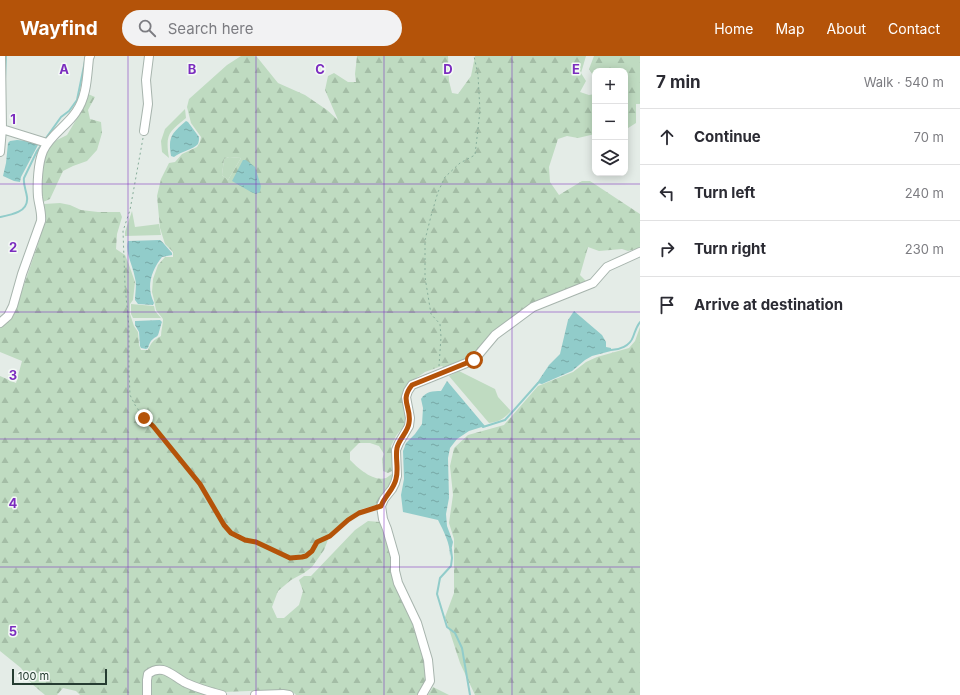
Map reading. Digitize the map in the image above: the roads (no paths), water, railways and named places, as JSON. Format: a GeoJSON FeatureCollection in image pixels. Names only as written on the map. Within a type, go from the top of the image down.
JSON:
{"type":"FeatureCollection","features":[{"type":"Feature","properties":{"kind":"street"},"geometry":{"type":"LineString","coordinates":[[0,152],[2,129],[1,56]]}},
{"type":"Feature","properties":{"kind":"street"},"geometry":{"type":"LineString","coordinates":[[144,131],[148,104],[146,80],[149,56]]}},
{"type":"Feature","properties":{"kind":"street"},"geometry":{"type":"LineString","coordinates":[[0,323],[8,316],[14,306],[22,274],[41,221],[38,195],[39,170],[45,142],[76,112],[85,90],[88,57]]}},
{"type":"Feature","properties":{"kind":"street"},"geometry":{"type":"LineString","coordinates":[[2,129],[45,142]]}},
{"type":"Feature","properties":{"kind":"street"},"geometry":{"type":"LineString","coordinates":[[422,695],[430,681],[428,660],[417,623],[398,583],[395,571],[395,557],[383,520],[381,506],[395,483],[397,476],[396,450],[409,426],[410,418],[406,397],[408,390],[412,385],[474,360],[495,335],[533,307],[593,283],[607,267],[640,252]]}},
{"type":"Feature","properties":{"kind":"street"},"geometry":{"type":"LineString","coordinates":[[147,695],[148,674],[154,670],[167,671],[186,683],[222,695]]}},
{"type":"Feature","properties":{"kind":"street"},"geometry":{"type":"LineString","coordinates":[[255,695],[289,695]]}},
{"type":"Feature","properties":{"kind":"water"},"geometry":{"type":"Polygon","coordinates":[[[186,121],[199,137],[198,144],[174,157],[171,156],[170,140],[177,129],[186,121]]]}},
{"type":"Feature","properties":{"kind":"water"},"geometry":{"type":"Polygon","coordinates":[[[10,141],[31,141],[38,145],[21,177],[20,182],[3,176],[8,143],[10,141]]]}},
{"type":"Feature","properties":{"kind":"water"},"geometry":{"type":"Polygon","coordinates":[[[243,160],[246,160],[255,167],[261,186],[260,192],[256,194],[232,181],[243,160]]]}},
{"type":"Feature","properties":{"kind":"water"},"geometry":{"type":"Polygon","coordinates":[[[160,240],[172,253],[172,255],[162,257],[153,273],[150,291],[154,303],[153,305],[138,304],[135,300],[136,281],[128,255],[128,241],[160,240]]]}},
{"type":"Feature","properties":{"kind":"water"},"geometry":{"type":"Polygon","coordinates":[[[574,311],[602,335],[606,342],[606,347],[611,348],[611,351],[592,356],[572,371],[542,384],[537,383],[549,365],[560,354],[568,320],[574,311]]]}},
{"type":"Feature","properties":{"kind":"water"},"geometry":{"type":"Polygon","coordinates":[[[160,320],[162,322],[158,336],[151,341],[148,348],[141,348],[139,332],[135,325],[135,321],[160,320]]]}},
{"type":"Feature","properties":{"kind":"water"},"geometry":{"type":"Polygon","coordinates":[[[447,381],[485,426],[469,431],[457,439],[450,448],[448,458],[449,498],[446,514],[447,526],[453,542],[450,556],[448,542],[438,520],[403,512],[401,495],[404,479],[403,451],[406,443],[422,424],[423,408],[421,399],[427,393],[432,391],[441,391],[447,381]]]}},
{"type":"Feature","properties":{"kind":"waterway"},"geometry":{"type":"LineString","coordinates":[[5,79],[6,56]]}},
{"type":"Feature","properties":{"kind":"waterway"},"geometry":{"type":"LineString","coordinates":[[46,138],[61,117],[69,111],[77,100],[85,61]]}},
{"type":"Feature","properties":{"kind":"waterway"},"geometry":{"type":"LineString","coordinates":[[0,217],[18,212],[25,206],[27,197],[24,178],[42,144]]}},
{"type":"Feature","properties":{"kind":"waterway"},"geometry":{"type":"LineString","coordinates":[[611,350],[627,345],[632,340],[640,322]]}},
{"type":"Feature","properties":{"kind":"waterway"},"geometry":{"type":"LineString","coordinates":[[482,426],[483,427],[505,420],[538,383]]}},
{"type":"Feature","properties":{"kind":"waterway"},"geometry":{"type":"LineString","coordinates":[[451,549],[451,566],[440,578],[437,594],[447,627],[455,633],[462,648],[470,695]]}}]}
